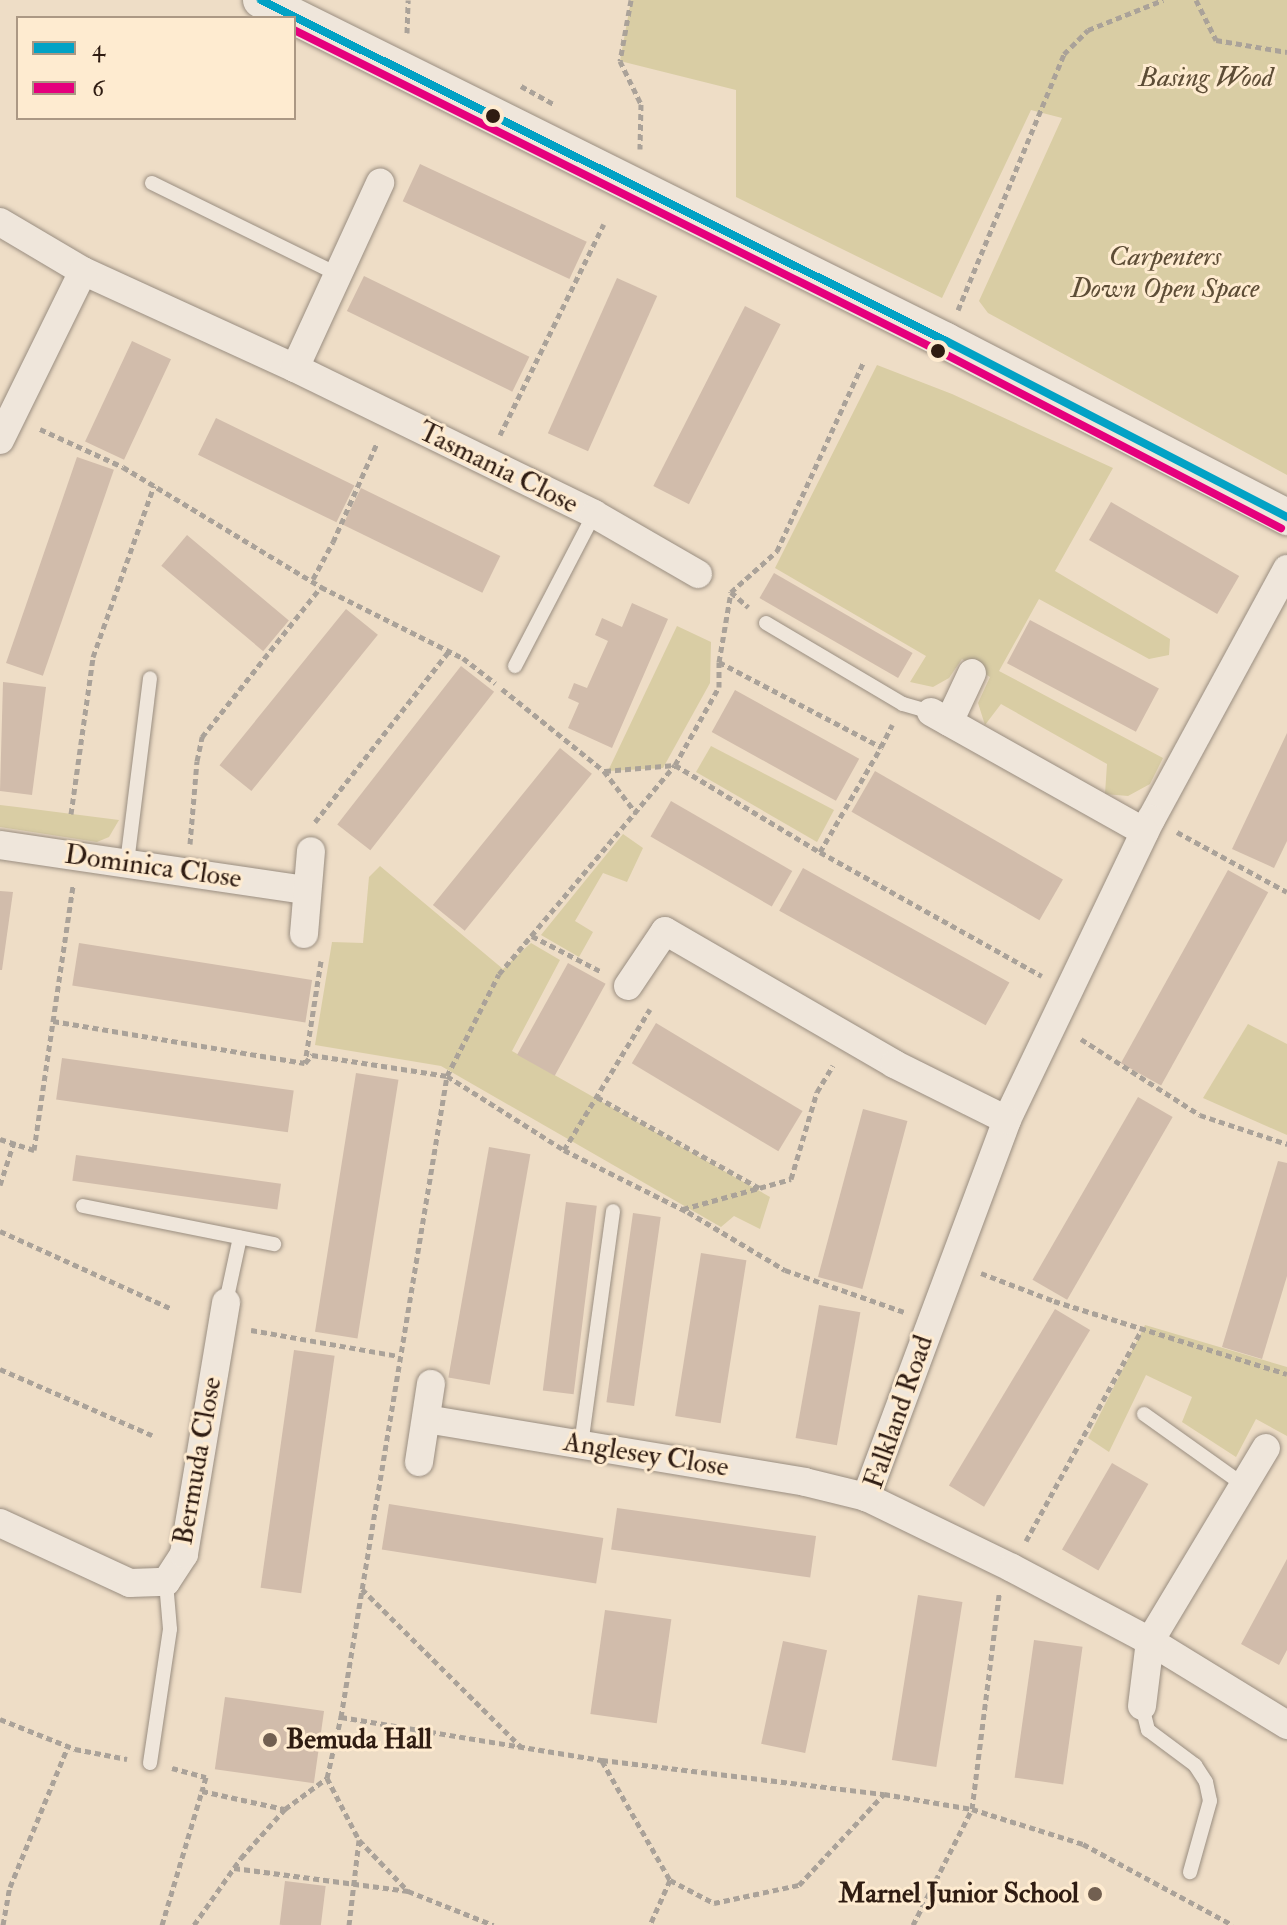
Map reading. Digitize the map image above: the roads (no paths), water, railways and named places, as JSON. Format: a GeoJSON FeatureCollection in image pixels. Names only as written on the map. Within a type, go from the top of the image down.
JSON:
{"type":"FeatureCollection","features":[{"type":"Feature","properties":{"kind":"street"},"geometry":{"type":"LineString","coordinates":[[261,0],[293,16]]}},
{"type":"Feature","properties":{"kind":"street"},"geometry":{"type":"LineString","coordinates":[[296,17],[946,341],[1287,517]]}},
{"type":"Feature","properties":{"kind":"street"},"geometry":{"type":"LineString","coordinates":[[295,368],[380,183]]}},
{"type":"Feature","properties":{"kind":"street","name":"Tasmania Close"},"geometry":{"type":"LineString","coordinates":[[0,222],[83,271],[295,368],[594,514],[698,574]]}},
{"type":"Feature","properties":{"kind":"street"},"geometry":{"type":"LineString","coordinates":[[0,440],[83,271]]}},
{"type":"Feature","properties":{"kind":"street","name":"Falkland Road"},"geometry":{"type":"LineString","coordinates":[[1287,569],[1148,825],[1007,1120],[866,1497],[1012,1568],[1150,1641],[1287,1725]]}},
{"type":"Feature","properties":{"kind":"street"},"geometry":{"type":"LineString","coordinates":[[972,673],[940,717],[1148,825]]}},
{"type":"Feature","properties":{"kind":"street","name":"Dominica Close"},"geometry":{"type":"LineString","coordinates":[[0,845],[306,890]]}},
{"type":"Feature","properties":{"kind":"street"},"geometry":{"type":"LineString","coordinates":[[311,851],[306,890],[313,943]]}},
{"type":"Feature","properties":{"kind":"street"},"geometry":{"type":"LineString","coordinates":[[628,986],[665,931],[894,1064],[1007,1120]]}},
{"type":"Feature","properties":{"kind":"street","name":"Bermuda Close"},"geometry":{"type":"LineString","coordinates":[[0,1523],[130,1583],[166,1582],[184,1554],[226,1302]]}},
{"type":"Feature","properties":{"kind":"street"},"geometry":{"type":"LineString","coordinates":[[419,1462],[431,1384]]}},
{"type":"Feature","properties":{"kind":"street","name":"Anglesey Close"},"geometry":{"type":"LineString","coordinates":[[426,1419],[805,1482],[866,1497]]}},
{"type":"Feature","properties":{"kind":"street"},"geometry":{"type":"LineString","coordinates":[[1142,1706],[1150,1641],[1266,1448]]}},
{"type":"Feature","properties":{"kind":"lane"},"geometry":{"type":"LineString","coordinates":[[152,183],[339,275]]}},
{"type":"Feature","properties":{"kind":"lane"},"geometry":{"type":"LineString","coordinates":[[515,666],[594,514]]}},
{"type":"Feature","properties":{"kind":"lane"},"geometry":{"type":"LineString","coordinates":[[766,623],[903,704],[940,717]]}},
{"type":"Feature","properties":{"kind":"lane"},"geometry":{"type":"LineString","coordinates":[[127,863],[150,678]]}},
{"type":"Feature","properties":{"kind":"lane"},"geometry":{"type":"LineString","coordinates":[[83,1206],[274,1244]]}},
{"type":"Feature","properties":{"kind":"lane"},"geometry":{"type":"LineString","coordinates":[[581,1445],[613,1211]]}},
{"type":"Feature","properties":{"kind":"lane"},"geometry":{"type":"LineString","coordinates":[[226,1302],[240,1237]]}},
{"type":"Feature","properties":{"kind":"lane"},"geometry":{"type":"LineString","coordinates":[[1144,1414],[1245,1486]]}},
{"type":"Feature","properties":{"kind":"lane"},"geometry":{"type":"LineString","coordinates":[[150,1763],[170,1629],[166,1582]]}},
{"type":"Feature","properties":{"kind":"lane"},"geometry":{"type":"LineString","coordinates":[[1142,1706],[1148,1730],[1195,1765],[1206,1782],[1210,1801],[1190,1872]]}},
{"type":"Feature","properties":{"kind":"place","name":"Bemuda Hall"},"geometry":{"type":"Point","coordinates":[270,1740]}},
{"type":"Feature","properties":{"kind":"place","name":"Marnel Junior School"},"geometry":{"type":"Point","coordinates":[1095,1894]}},
{"type":"Feature","properties":{"kind":"park label","name":"Basing Wood"},"geometry":{"type":"Point","coordinates":[1206,78]}},
{"type":"Feature","properties":{"kind":"park label","name":"Carpenters Down Open Space"},"geometry":{"type":"Point","coordinates":[1165,273]}}]}
